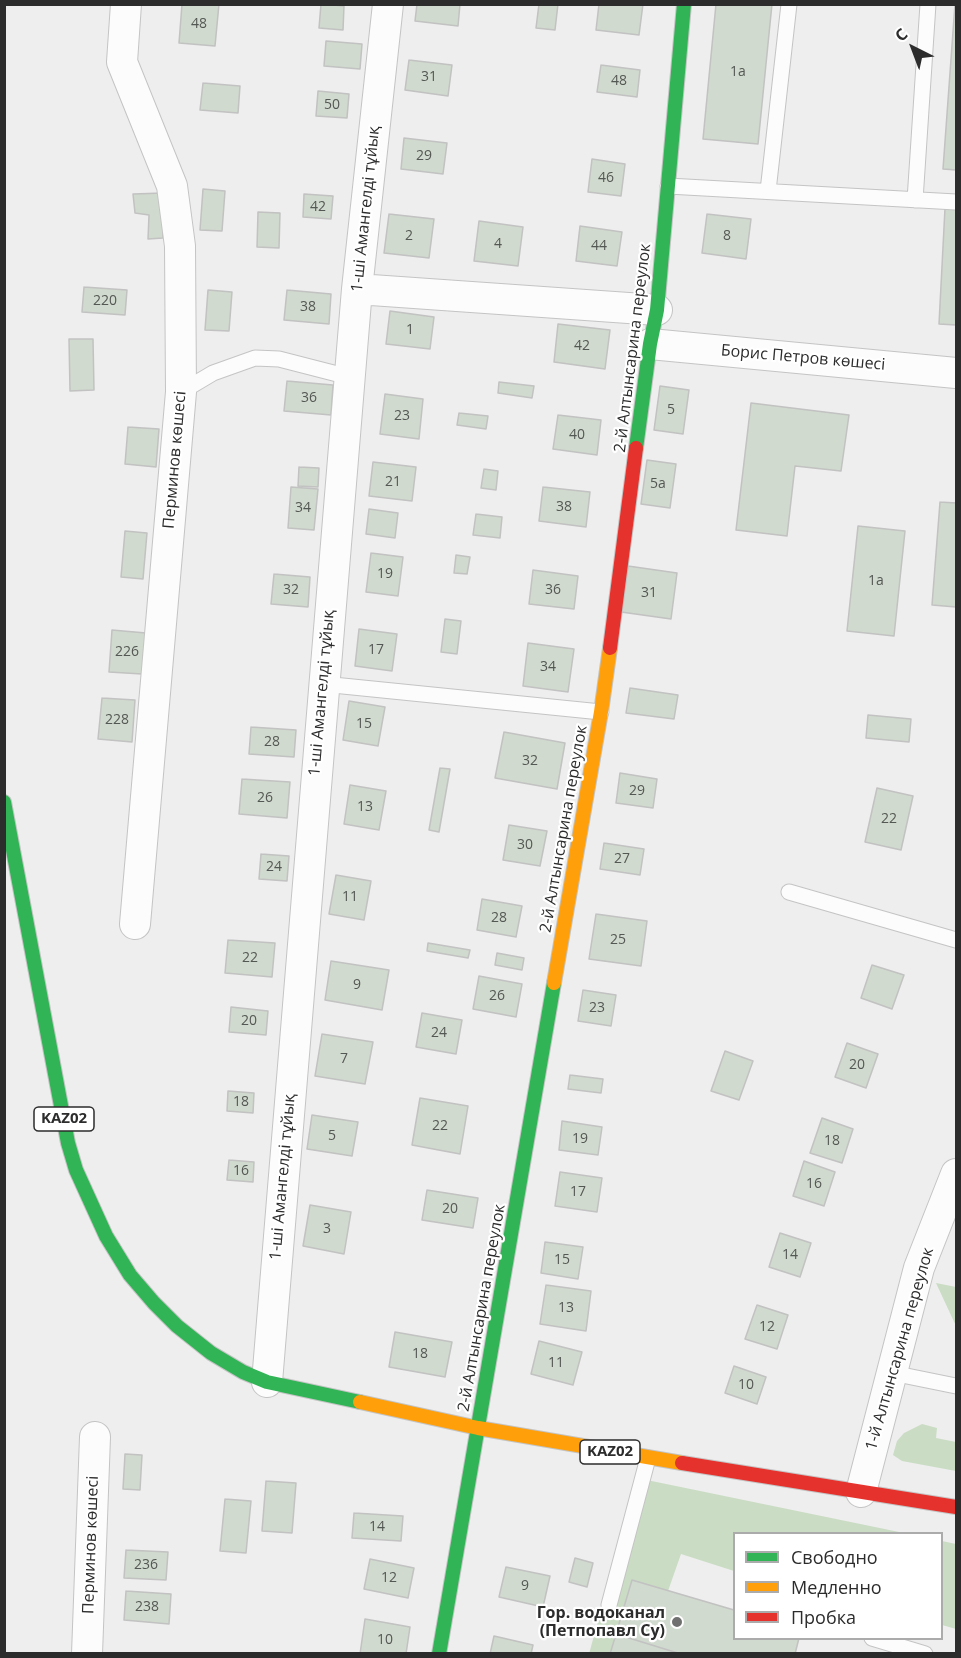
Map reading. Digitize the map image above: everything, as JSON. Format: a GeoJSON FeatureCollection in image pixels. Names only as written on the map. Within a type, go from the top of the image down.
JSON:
{"type":"FeatureCollection","features":[{"type":"Feature","properties":{"kind":"main road","name":"2-й Алтынсарина переулок"},"geometry":{"type":"LineString","coordinates":[[439,1653],[601,712],[650,344],[657,310],[684,4]]}},
{"type":"Feature","properties":{"kind":"main road","name":"KAZ02"},"geometry":{"type":"LineString","coordinates":[[4,802],[68,1143],[84,1190],[117,1256],[142,1290],[195,1341],[225,1362],[255,1377],[478,1428],[648,1458],[957,1507]]}},
{"type":"Feature","properties":{"kind":"street","name":"Перминов көшесі"},"geometry":{"type":"LineString","coordinates":[[126,4],[122,62],[172,186],[180,246],[181,392],[135,924]]}},
{"type":"Feature","properties":{"kind":"street","name":"1-ші Амангелді тұйық"},"geometry":{"type":"LineString","coordinates":[[255,1377],[323,684],[357,289],[388,4]]}},
{"type":"Feature","properties":{"kind":"street"},"geometry":{"type":"LineString","coordinates":[[357,289],[657,310]]}},
{"type":"Feature","properties":{"kind":"street","name":"Борис Петров көшесі"},"geometry":{"type":"LineString","coordinates":[[650,344],[957,373]]}},
{"type":"Feature","properties":{"kind":"street","name":"1-й Алтынсарина переулок"},"geometry":{"type":"LineString","coordinates":[[861,1492],[919,1268],[957,1174]]}},
{"type":"Feature","properties":{"kind":"street","name":"Перминов көшесі"},"geometry":{"type":"LineString","coordinates":[[87,1653],[95,1437]]}},
{"type":"Feature","properties":{"kind":"lane"},"geometry":{"type":"LineString","coordinates":[[768,191],[789,4]]}},
{"type":"Feature","properties":{"kind":"lane"},"geometry":{"type":"LineString","coordinates":[[915,200],[928,4]]}},
{"type":"Feature","properties":{"kind":"lane"},"geometry":{"type":"LineString","coordinates":[[668,186],[957,202]]}},
{"type":"Feature","properties":{"kind":"lane"},"geometry":{"type":"LineString","coordinates":[[181,392],[213,373],[255,358],[279,359],[349,377]]}},
{"type":"Feature","properties":{"kind":"lane"},"geometry":{"type":"LineString","coordinates":[[323,684],[601,712]]}},
{"type":"Feature","properties":{"kind":"lane"},"geometry":{"type":"LineString","coordinates":[[789,892],[957,940]]}},
{"type":"Feature","properties":{"kind":"lane"},"geometry":{"type":"LineString","coordinates":[[892,1372],[957,1386]]}},
{"type":"Feature","properties":{"kind":"lane"},"geometry":{"type":"LineString","coordinates":[[609,1605],[648,1458]]}},
{"type":"Feature","properties":{"kind":"lane"},"geometry":{"type":"LineString","coordinates":[[879,1640],[925,1653]]}},
{"type":"Feature","properties":{"kind":"green space"},"geometry":{"type":"Polygon","coordinates":[[[936,1283],[956,1287],[956,1326],[936,1283]]]}},
{"type":"Feature","properties":{"kind":"green space"},"geometry":{"type":"Polygon","coordinates":[[[922,1424],[937,1428],[936,1438],[956,1442],[956,1471],[902,1461],[893,1455],[897,1441],[904,1433],[922,1424]]]}},
{"type":"Feature","properties":{"kind":"green space"},"geometry":{"type":"Polygon","coordinates":[[[637,1478],[899,1532],[733,1532],[733,1571],[681,1554],[668,1591],[632,1580],[610,1653],[589,1654],[637,1478]]]}},
{"type":"Feature","properties":{"kind":"green space"},"geometry":{"type":"Polygon","coordinates":[[[943,1541],[956,1544],[956,1629],[943,1625],[943,1541]]]}},
{"type":"Feature","properties":{"kind":"building"},"geometry":{"type":"Polygon","coordinates":[[[182,4],[219,4],[215,46],[179,43],[182,4]]]}},
{"type":"Feature","properties":{"kind":"building"},"geometry":{"type":"Polygon","coordinates":[[[321,4],[344,6],[343,30],[319,28],[321,4]]]}},
{"type":"Feature","properties":{"kind":"building"},"geometry":{"type":"Polygon","coordinates":[[[417,4],[460,4],[458,26],[415,21],[417,4]]]}},
{"type":"Feature","properties":{"kind":"building"},"geometry":{"type":"Polygon","coordinates":[[[539,4],[558,4],[555,30],[536,28],[539,4]]]}},
{"type":"Feature","properties":{"kind":"building"},"geometry":{"type":"Polygon","coordinates":[[[599,4],[643,4],[639,35],[596,30],[599,4]]]}},
{"type":"Feature","properties":{"kind":"building"},"geometry":{"type":"Polygon","coordinates":[[[716,4],[772,4],[758,144],[703,139],[716,4]]]}},
{"type":"Feature","properties":{"kind":"building"},"geometry":{"type":"Polygon","coordinates":[[[956,4],[956,170],[943,169],[956,4]]]}},
{"type":"Feature","properties":{"kind":"building"},"geometry":{"type":"Polygon","coordinates":[[[326,41],[362,44],[360,69],[324,66],[326,41]]]}},
{"type":"Feature","properties":{"kind":"building"},"geometry":{"type":"Polygon","coordinates":[[[409,60],[452,65],[448,96],[405,90],[409,60]]]}},
{"type":"Feature","properties":{"kind":"building"},"geometry":{"type":"Polygon","coordinates":[[[601,65],[640,70],[637,97],[597,92],[601,65]]]}},
{"type":"Feature","properties":{"kind":"building"},"geometry":{"type":"Polygon","coordinates":[[[203,83],[240,86],[238,113],[200,110],[203,83]]]}},
{"type":"Feature","properties":{"kind":"building"},"geometry":{"type":"Polygon","coordinates":[[[318,91],[349,94],[347,118],[316,116],[318,91]]]}},
{"type":"Feature","properties":{"kind":"building"},"geometry":{"type":"Polygon","coordinates":[[[404,138],[447,143],[443,174],[401,169],[404,138]]]}},
{"type":"Feature","properties":{"kind":"building"},"geometry":{"type":"Polygon","coordinates":[[[592,159],[625,164],[621,196],[588,192],[592,159]]]}},
{"type":"Feature","properties":{"kind":"building"},"geometry":{"type":"Polygon","coordinates":[[[203,189],[225,191],[222,231],[200,230],[203,189]]]}},
{"type":"Feature","properties":{"kind":"building"},"geometry":{"type":"Polygon","coordinates":[[[163,193],[163,238],[148,239],[149,215],[135,213],[133,194],[163,193]]]}},
{"type":"Feature","properties":{"kind":"building"},"geometry":{"type":"Polygon","coordinates":[[[304,194],[333,196],[331,219],[303,217],[304,194]]]}},
{"type":"Feature","properties":{"kind":"building"},"geometry":{"type":"Polygon","coordinates":[[[945,208],[956,209],[956,325],[939,324],[945,208]]]}},
{"type":"Feature","properties":{"kind":"building"},"geometry":{"type":"Polygon","coordinates":[[[258,212],[280,213],[279,248],[257,247],[258,212]]]}},
{"type":"Feature","properties":{"kind":"building"},"geometry":{"type":"Polygon","coordinates":[[[389,214],[434,219],[429,258],[384,253],[389,214]]]}},
{"type":"Feature","properties":{"kind":"building"},"geometry":{"type":"Polygon","coordinates":[[[707,214],[751,219],[746,259],[702,253],[707,214]]]}},
{"type":"Feature","properties":{"kind":"building"},"geometry":{"type":"Polygon","coordinates":[[[479,221],[523,227],[518,266],[474,261],[479,221]]]}},
{"type":"Feature","properties":{"kind":"building"},"geometry":{"type":"Polygon","coordinates":[[[580,226],[622,232],[617,266],[576,261],[580,226]]]}},
{"type":"Feature","properties":{"kind":"building"},"geometry":{"type":"Polygon","coordinates":[[[84,287],[127,290],[125,315],[82,312],[84,287]]]}},
{"type":"Feature","properties":{"kind":"building"},"geometry":{"type":"Polygon","coordinates":[[[208,290],[232,292],[229,331],[205,330],[208,290]]]}},
{"type":"Feature","properties":{"kind":"building"},"geometry":{"type":"Polygon","coordinates":[[[287,290],[331,294],[329,324],[284,320],[287,290]]]}},
{"type":"Feature","properties":{"kind":"building"},"geometry":{"type":"Polygon","coordinates":[[[390,311],[434,317],[430,349],[386,344],[390,311]]]}},
{"type":"Feature","properties":{"kind":"building"},"geometry":{"type":"Polygon","coordinates":[[[558,324],[610,330],[605,369],[554,362],[558,324]]]}},
{"type":"Feature","properties":{"kind":"building"},"geometry":{"type":"Polygon","coordinates":[[[69,339],[93,339],[94,390],[70,391],[69,339]]]}},
{"type":"Feature","properties":{"kind":"building"},"geometry":{"type":"Polygon","coordinates":[[[287,381],[333,385],[331,415],[284,411],[287,381]]]}},
{"type":"Feature","properties":{"kind":"building"},"geometry":{"type":"Polygon","coordinates":[[[499,382],[534,386],[532,398],[498,393],[499,382]]]}},
{"type":"Feature","properties":{"kind":"building"},"geometry":{"type":"Polygon","coordinates":[[[660,386],[689,390],[683,434],[654,430],[660,386]]]}},
{"type":"Feature","properties":{"kind":"building"},"geometry":{"type":"Polygon","coordinates":[[[385,394],[423,399],[419,439],[380,434],[385,394]]]}},
{"type":"Feature","properties":{"kind":"building"},"geometry":{"type":"Polygon","coordinates":[[[751,403],[849,415],[841,471],[795,466],[787,536],[736,530],[751,403]]]}},
{"type":"Feature","properties":{"kind":"building"},"geometry":{"type":"Polygon","coordinates":[[[459,413],[488,416],[486,429],[457,425],[459,413]]]}},
{"type":"Feature","properties":{"kind":"building"},"geometry":{"type":"Polygon","coordinates":[[[558,415],[601,420],[597,455],[553,449],[558,415]]]}},
{"type":"Feature","properties":{"kind":"building"},"geometry":{"type":"Polygon","coordinates":[[[128,427],[159,429],[156,467],[125,464],[128,427]]]}},
{"type":"Feature","properties":{"kind":"building"},"geometry":{"type":"Polygon","coordinates":[[[647,460],[676,464],[670,508],[641,504],[647,460]]]}},
{"type":"Feature","properties":{"kind":"building"},"geometry":{"type":"Polygon","coordinates":[[[373,462],[416,467],[412,501],[369,496],[373,462]]]}},
{"type":"Feature","properties":{"kind":"building"},"geometry":{"type":"Polygon","coordinates":[[[299,467],[319,468],[318,487],[298,486],[299,467]]]}},
{"type":"Feature","properties":{"kind":"building"},"geometry":{"type":"Polygon","coordinates":[[[484,469],[498,471],[496,490],[481,488],[484,469]]]}},
{"type":"Feature","properties":{"kind":"building"},"geometry":{"type":"Polygon","coordinates":[[[291,487],[318,489],[314,530],[288,528],[291,487]]]}},
{"type":"Feature","properties":{"kind":"building"},"geometry":{"type":"Polygon","coordinates":[[[543,487],[590,492],[586,527],[539,521],[543,487]]]}},
{"type":"Feature","properties":{"kind":"building"},"geometry":{"type":"Polygon","coordinates":[[[940,502],[956,503],[956,607],[932,605],[940,502]]]}},
{"type":"Feature","properties":{"kind":"building"},"geometry":{"type":"Polygon","coordinates":[[[369,509],[398,513],[395,538],[366,534],[369,509]]]}},
{"type":"Feature","properties":{"kind":"building"},"geometry":{"type":"Polygon","coordinates":[[[476,514],[502,517],[500,538],[473,535],[476,514]]]}},
{"type":"Feature","properties":{"kind":"building"},"geometry":{"type":"Polygon","coordinates":[[[858,526],[905,531],[894,636],[847,631],[858,526]]]}},
{"type":"Feature","properties":{"kind":"building"},"geometry":{"type":"Polygon","coordinates":[[[125,531],[147,533],[143,579],[121,577],[125,531]]]}},
{"type":"Feature","properties":{"kind":"building"},"geometry":{"type":"Polygon","coordinates":[[[371,553],[403,557],[398,596],[366,592],[371,553]]]}},
{"type":"Feature","properties":{"kind":"building"},"geometry":{"type":"Polygon","coordinates":[[[456,555],[470,557],[467,574],[454,573],[456,555]]]}},
{"type":"Feature","properties":{"kind":"building"},"geometry":{"type":"Polygon","coordinates":[[[628,566],[677,573],[671,619],[621,612],[628,566]]]}},
{"type":"Feature","properties":{"kind":"building"},"geometry":{"type":"Polygon","coordinates":[[[533,570],[578,576],[574,609],[529,604],[533,570]]]}},
{"type":"Feature","properties":{"kind":"building"},"geometry":{"type":"Polygon","coordinates":[[[274,574],[310,577],[308,607],[271,604],[274,574]]]}},
{"type":"Feature","properties":{"kind":"building"},"geometry":{"type":"Polygon","coordinates":[[[445,619],[461,621],[457,654],[441,652],[445,619]]]}},
{"type":"Feature","properties":{"kind":"building"},"geometry":{"type":"Polygon","coordinates":[[[359,629],[397,634],[392,671],[355,666],[359,629]]]}},
{"type":"Feature","properties":{"kind":"building"},"geometry":{"type":"Polygon","coordinates":[[[112,630],[146,633],[142,674],[109,672],[112,630]]]}},
{"type":"Feature","properties":{"kind":"building"},"geometry":{"type":"Polygon","coordinates":[[[528,643],[574,649],[568,692],[523,686],[528,643]]]}},
{"type":"Feature","properties":{"kind":"building"},"geometry":{"type":"Polygon","coordinates":[[[630,688],[678,695],[674,719],[626,713],[630,688]]]}},
{"type":"Feature","properties":{"kind":"building"},"geometry":{"type":"Polygon","coordinates":[[[102,698],[135,700],[132,742],[98,739],[102,698]]]}},
{"type":"Feature","properties":{"kind":"building"},"geometry":{"type":"Polygon","coordinates":[[[349,701],[385,707],[378,746],[343,740],[349,701]]]}},
{"type":"Feature","properties":{"kind":"building"},"geometry":{"type":"Polygon","coordinates":[[[868,715],[911,719],[909,742],[866,738],[868,715]]]}},
{"type":"Feature","properties":{"kind":"building"},"geometry":{"type":"Polygon","coordinates":[[[251,727],[296,730],[294,757],[249,754],[251,727]]]}},
{"type":"Feature","properties":{"kind":"building"},"geometry":{"type":"Polygon","coordinates":[[[504,732],[565,743],[557,789],[495,778],[504,732]]]}},
{"type":"Feature","properties":{"kind":"building"},"geometry":{"type":"Polygon","coordinates":[[[440,768],[450,769],[439,832],[429,830],[440,768]]]}},
{"type":"Feature","properties":{"kind":"building"},"geometry":{"type":"Polygon","coordinates":[[[620,773],[657,779],[653,808],[616,803],[620,773]]]}},
{"type":"Feature","properties":{"kind":"building"},"geometry":{"type":"Polygon","coordinates":[[[242,779],[290,782],[287,818],[239,814],[242,779]]]}},
{"type":"Feature","properties":{"kind":"building"},"geometry":{"type":"Polygon","coordinates":[[[350,785],[386,791],[379,830],[344,824],[350,785]]]}},
{"type":"Feature","properties":{"kind":"building"},"geometry":{"type":"Polygon","coordinates":[[[877,788],[913,796],[901,850],[865,842],[877,788]]]}},
{"type":"Feature","properties":{"kind":"building"},"geometry":{"type":"Polygon","coordinates":[[[509,825],[547,831],[540,866],[503,860],[509,825]]]}},
{"type":"Feature","properties":{"kind":"building"},"geometry":{"type":"Polygon","coordinates":[[[604,843],[644,849],[640,875],[600,869],[604,843]]]}},
{"type":"Feature","properties":{"kind":"building"},"geometry":{"type":"Polygon","coordinates":[[[261,854],[289,856],[287,881],[259,879],[261,854]]]}},
{"type":"Feature","properties":{"kind":"building"},"geometry":{"type":"Polygon","coordinates":[[[336,875],[371,881],[364,920],[329,914],[336,875]]]}},
{"type":"Feature","properties":{"kind":"building"},"geometry":{"type":"Polygon","coordinates":[[[482,899],[522,906],[516,937],[477,930],[482,899]]]}},
{"type":"Feature","properties":{"kind":"building"},"geometry":{"type":"Polygon","coordinates":[[[596,914],[647,921],[641,966],[589,959],[596,914]]]}},
{"type":"Feature","properties":{"kind":"building"},"geometry":{"type":"Polygon","coordinates":[[[228,940],[275,943],[272,977],[225,973],[228,940]]]}},
{"type":"Feature","properties":{"kind":"building"},"geometry":{"type":"Polygon","coordinates":[[[428,943],[470,950],[468,958],[427,951],[428,943]]]}},
{"type":"Feature","properties":{"kind":"building"},"geometry":{"type":"Polygon","coordinates":[[[497,953],[524,958],[522,970],[495,965],[497,953]]]}},
{"type":"Feature","properties":{"kind":"building"},"geometry":{"type":"Polygon","coordinates":[[[331,961],[389,970],[382,1010],[325,1000],[331,961]]]}},
{"type":"Feature","properties":{"kind":"building"},"geometry":{"type":"Polygon","coordinates":[[[872,965],[904,975],[892,1009],[861,998],[872,965]]]}},
{"type":"Feature","properties":{"kind":"building"},"geometry":{"type":"Polygon","coordinates":[[[479,976],[522,984],[516,1017],[473,1009],[479,976]]]}},
{"type":"Feature","properties":{"kind":"building"},"geometry":{"type":"Polygon","coordinates":[[[583,990],[616,995],[611,1026],[578,1021],[583,990]]]}},
{"type":"Feature","properties":{"kind":"building"},"geometry":{"type":"Polygon","coordinates":[[[231,1007],[268,1011],[266,1035],[229,1032],[231,1007]]]}},
{"type":"Feature","properties":{"kind":"building"},"geometry":{"type":"Polygon","coordinates":[[[422,1013],[462,1020],[456,1054],[416,1047],[422,1013]]]}},
{"type":"Feature","properties":{"kind":"building"},"geometry":{"type":"Polygon","coordinates":[[[322,1034],[373,1042],[365,1084],[315,1076],[322,1034]]]}},
{"type":"Feature","properties":{"kind":"building"},"geometry":{"type":"Polygon","coordinates":[[[847,1043],[878,1054],[866,1088],[835,1077],[847,1043]]]}},
{"type":"Feature","properties":{"kind":"building"},"geometry":{"type":"Polygon","coordinates":[[[725,1051],[753,1061],[739,1100],[711,1091],[725,1051]]]}},
{"type":"Feature","properties":{"kind":"building"},"geometry":{"type":"Polygon","coordinates":[[[570,1075],[603,1079],[601,1093],[568,1089],[570,1075]]]}},
{"type":"Feature","properties":{"kind":"building"},"geometry":{"type":"Polygon","coordinates":[[[228,1091],[254,1093],[253,1113],[227,1111],[228,1091]]]}},
{"type":"Feature","properties":{"kind":"building"},"geometry":{"type":"Polygon","coordinates":[[[420,1098],[468,1106],[460,1154],[412,1145],[420,1098]]]}},
{"type":"Feature","properties":{"kind":"building"},"geometry":{"type":"Polygon","coordinates":[[[312,1115],[358,1122],[352,1156],[307,1149],[312,1115]]]}},
{"type":"Feature","properties":{"kind":"building"},"geometry":{"type":"Polygon","coordinates":[[[822,1118],[853,1129],[842,1163],[810,1153],[822,1118]]]}},
{"type":"Feature","properties":{"kind":"building"},"geometry":{"type":"Polygon","coordinates":[[[562,1121],[602,1127],[598,1155],[559,1150],[562,1121]]]}},
{"type":"Feature","properties":{"kind":"building"},"geometry":{"type":"Polygon","coordinates":[[[229,1160],[254,1162],[253,1182],[227,1180],[229,1160]]]}},
{"type":"Feature","properties":{"kind":"building"},"geometry":{"type":"Polygon","coordinates":[[[804,1161],[835,1172],[824,1206],[793,1196],[804,1161]]]}},
{"type":"Feature","properties":{"kind":"building"},"geometry":{"type":"Polygon","coordinates":[[[560,1172],[602,1178],[597,1212],[555,1206],[560,1172]]]}},
{"type":"Feature","properties":{"kind":"building"},"geometry":{"type":"Polygon","coordinates":[[[427,1190],[478,1198],[473,1228],[422,1220],[427,1190]]]}},
{"type":"Feature","properties":{"kind":"building"},"geometry":{"type":"Polygon","coordinates":[[[310,1205],[351,1212],[344,1254],[303,1246],[310,1205]]]}},
{"type":"Feature","properties":{"kind":"building"},"geometry":{"type":"Polygon","coordinates":[[[780,1233],[811,1243],[800,1277],[769,1267],[780,1233]]]}},
{"type":"Feature","properties":{"kind":"building"},"geometry":{"type":"Polygon","coordinates":[[[545,1242],[583,1247],[578,1279],[541,1273],[545,1242]]]}},
{"type":"Feature","properties":{"kind":"building"},"geometry":{"type":"Polygon","coordinates":[[[546,1285],[591,1291],[586,1331],[540,1324],[546,1285]]]}},
{"type":"Feature","properties":{"kind":"building"},"geometry":{"type":"Polygon","coordinates":[[[757,1305],[788,1315],[777,1349],[745,1339],[757,1305]]]}},
{"type":"Feature","properties":{"kind":"building"},"geometry":{"type":"Polygon","coordinates":[[[395,1332],[452,1342],[445,1377],[389,1367],[395,1332]]]}},
{"type":"Feature","properties":{"kind":"building"},"geometry":{"type":"Polygon","coordinates":[[[539,1341],[582,1352],[573,1385],[531,1374],[539,1341]]]}},
{"type":"Feature","properties":{"kind":"building"},"geometry":{"type":"Polygon","coordinates":[[[734,1366],[766,1377],[757,1404],[725,1393],[734,1366]]]}},
{"type":"Feature","properties":{"kind":"building"},"geometry":{"type":"Polygon","coordinates":[[[125,1454],[142,1455],[140,1490],[123,1489],[125,1454]]]}},
{"type":"Feature","properties":{"kind":"building"},"geometry":{"type":"Polygon","coordinates":[[[266,1481],[296,1483],[292,1533],[262,1531],[266,1481]]]}},
{"type":"Feature","properties":{"kind":"building"},"geometry":{"type":"Polygon","coordinates":[[[225,1499],[251,1501],[246,1553],[220,1551],[225,1499]]]}},
{"type":"Feature","properties":{"kind":"building"},"geometry":{"type":"Polygon","coordinates":[[[354,1513],[403,1516],[401,1541],[352,1538],[354,1513]]]}},
{"type":"Feature","properties":{"kind":"building"},"geometry":{"type":"Polygon","coordinates":[[[126,1550],[168,1552],[166,1580],[124,1578],[126,1550]]]}},
{"type":"Feature","properties":{"kind":"building"},"geometry":{"type":"Polygon","coordinates":[[[575,1558],[593,1563],[587,1587],[569,1582],[575,1558]]]}},
{"type":"Feature","properties":{"kind":"building"},"geometry":{"type":"Polygon","coordinates":[[[370,1559],[414,1568],[408,1598],[364,1589],[370,1559]]]}},
{"type":"Feature","properties":{"kind":"building"},"geometry":{"type":"Polygon","coordinates":[[[506,1567],[550,1576],[543,1607],[499,1597],[506,1567]]]}},
{"type":"Feature","properties":{"kind":"building","name":"Гор. водоканал (Петпопавл Су)"},"geometry":{"type":"Polygon","coordinates":[[[632,1580],[733,1610],[733,1640],[798,1640],[795,1654],[681,1654],[616,1634],[632,1580]]]}},
{"type":"Feature","properties":{"kind":"building"},"geometry":{"type":"Polygon","coordinates":[[[126,1591],[171,1594],[169,1624],[124,1620],[126,1591]]]}},
{"type":"Feature","properties":{"kind":"building"},"geometry":{"type":"Polygon","coordinates":[[[365,1619],[410,1627],[406,1654],[360,1654],[365,1619]]]}},
{"type":"Feature","properties":{"kind":"building"},"geometry":{"type":"Polygon","coordinates":[[[616,1634],[681,1654],[610,1654],[616,1634]]]}},
{"type":"Feature","properties":{"kind":"building"},"geometry":{"type":"Polygon","coordinates":[[[494,1636],[533,1645],[531,1654],[490,1654],[494,1636]]]}},
{"type":"Feature","properties":{"kind":"traffic: fast"},"geometry":{"type":"LineString","coordinates":[[636,448],[650,344],[657,310],[684,4]]}},
{"type":"Feature","properties":{"kind":"traffic: fast"},"geometry":{"type":"LineString","coordinates":[[4,802],[68,1143],[76,1170],[106,1236],[130,1275],[154,1303],[177,1326],[211,1353],[243,1372],[267,1382],[360,1402]]}},
{"type":"Feature","properties":{"kind":"traffic: fast"},"geometry":{"type":"LineString","coordinates":[[439,1654],[554,983]]}},
{"type":"Feature","properties":{"kind":"traffic: slow"},"geometry":{"type":"LineString","coordinates":[[554,983],[610,648]]}},
{"type":"Feature","properties":{"kind":"traffic: slow"},"geometry":{"type":"LineString","coordinates":[[360,1402],[478,1428],[682,1463]]}},
{"type":"Feature","properties":{"kind":"traffic: jam"},"geometry":{"type":"LineString","coordinates":[[610,648],[636,448]]}},
{"type":"Feature","properties":{"kind":"traffic: jam"},"geometry":{"type":"LineString","coordinates":[[682,1463],[956,1507]]}},
{"type":"Feature","properties":{"kind":"place","name":"Гор. водоканал (Петпопавл Су)"},"geometry":{"type":"Point","coordinates":[677,1622]}}]}
